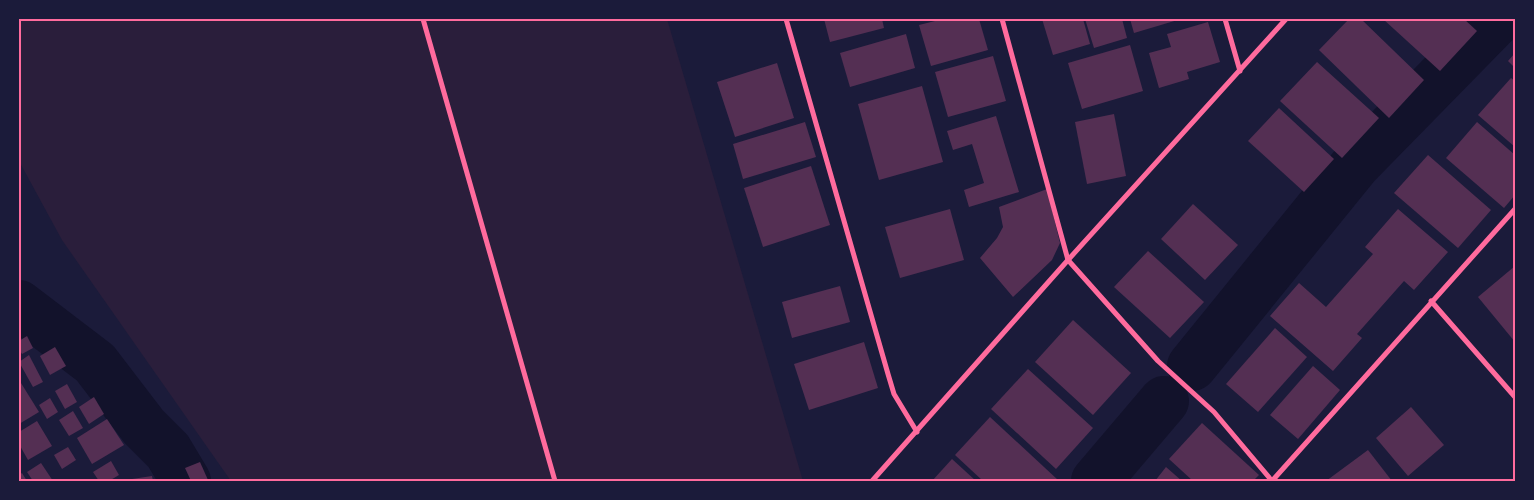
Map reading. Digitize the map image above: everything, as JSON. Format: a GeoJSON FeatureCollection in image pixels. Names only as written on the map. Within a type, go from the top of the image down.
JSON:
{"type":"FeatureCollection","features":[{"type":"Feature","properties":{"kind":"street"},"geometry":{"type":"LineString","coordinates":[[423,19],[555,481]]}},
{"type":"Feature","properties":{"kind":"street"},"geometry":{"type":"LineString","coordinates":[[786,19],[894,394],[916,432]]}},
{"type":"Feature","properties":{"kind":"street"},"geometry":{"type":"LineString","coordinates":[[1002,19],[1068,260],[1158,361],[1214,412],[1272,481],[1515,210]]}},
{"type":"Feature","properties":{"kind":"street"},"geometry":{"type":"LineString","coordinates":[[1225,19],[1240,71]]}},
{"type":"Feature","properties":{"kind":"street"},"geometry":{"type":"LineString","coordinates":[[872,481],[1068,260],[1286,19]]}},
{"type":"Feature","properties":{"kind":"street"},"geometry":{"type":"LineString","coordinates":[[1431,302],[1515,397]]}},
{"type":"Feature","properties":{"kind":"shaded area"},"geometry":{"type":"Polygon","coordinates":[[[19,19],[667,19],[803,481],[231,481],[62,240],[19,161],[19,19]]]}},
{"type":"Feature","properties":{"kind":"building"},"geometry":{"type":"Polygon","coordinates":[[[824,19],[882,19],[884,28],[830,42],[824,19]]]}},
{"type":"Feature","properties":{"kind":"building"},"geometry":{"type":"Polygon","coordinates":[[[943,19],[979,19],[988,50],[931,66],[919,25],[943,19]]]}},
{"type":"Feature","properties":{"kind":"building"},"geometry":{"type":"Polygon","coordinates":[[[1042,19],[1083,19],[1090,44],[1053,55],[1042,19]]]}},
{"type":"Feature","properties":{"kind":"building"},"geometry":{"type":"Polygon","coordinates":[[[1085,19],[1122,19],[1127,38],[1094,48],[1085,19]]]}},
{"type":"Feature","properties":{"kind":"building"},"geometry":{"type":"Polygon","coordinates":[[[1130,19],[1181,19],[1134,33],[1130,19]]]}},
{"type":"Feature","properties":{"kind":"building"},"geometry":{"type":"Polygon","coordinates":[[[1349,19],[1361,19],[1424,80],[1389,118],[1319,50],[1349,19]]]}},
{"type":"Feature","properties":{"kind":"building"},"geometry":{"type":"Polygon","coordinates":[[[1383,19],[1464,19],[1477,31],[1440,71],[1383,19]]]}},
{"type":"Feature","properties":{"kind":"building"},"geometry":{"type":"Polygon","coordinates":[[[1208,22],[1220,62],[1187,72],[1189,79],[1159,88],[1149,53],[1171,47],[1167,34],[1208,22]]]}},
{"type":"Feature","properties":{"kind":"building"},"geometry":{"type":"Polygon","coordinates":[[[906,34],[915,68],[850,87],[840,53],[906,34]]]}},
{"type":"Feature","properties":{"kind":"building"},"geometry":{"type":"Polygon","coordinates":[[[1130,45],[1143,91],[1082,109],[1068,63],[1130,45]]]}},
{"type":"Feature","properties":{"kind":"building"},"geometry":{"type":"Polygon","coordinates":[[[1515,53],[1515,68],[1508,61],[1515,53]]]}},
{"type":"Feature","properties":{"kind":"building"},"geometry":{"type":"Polygon","coordinates":[[[993,56],[1006,101],[948,117],[935,72],[993,56]]]}},
{"type":"Feature","properties":{"kind":"building"},"geometry":{"type":"Polygon","coordinates":[[[1317,62],[1379,118],[1342,158],[1280,101],[1317,62]]]}},
{"type":"Feature","properties":{"kind":"building"},"geometry":{"type":"Polygon","coordinates":[[[777,63],[794,118],[735,137],[717,82],[777,63]]]}},
{"type":"Feature","properties":{"kind":"building"},"geometry":{"type":"Polygon","coordinates":[[[1511,78],[1515,81],[1515,147],[1478,115],[1511,78]]]}},
{"type":"Feature","properties":{"kind":"building"},"geometry":{"type":"Polygon","coordinates":[[[922,86],[943,162],[879,180],[858,104],[922,86]]]}},
{"type":"Feature","properties":{"kind":"building"},"geometry":{"type":"Polygon","coordinates":[[[1279,108],[1334,159],[1304,192],[1248,141],[1279,108]]]}},
{"type":"Feature","properties":{"kind":"building"},"geometry":{"type":"Polygon","coordinates":[[[1114,114],[1126,176],[1087,184],[1075,122],[1114,114]]]}},
{"type":"Feature","properties":{"kind":"building"},"geometry":{"type":"Polygon","coordinates":[[[996,116],[1019,192],[969,207],[964,190],[984,183],[972,144],[953,150],[947,131],[996,116]]]}},
{"type":"Feature","properties":{"kind":"building"},"geometry":{"type":"Polygon","coordinates":[[[805,122],[816,157],[743,179],[733,144],[805,122]]]}},
{"type":"Feature","properties":{"kind":"building"},"geometry":{"type":"Polygon","coordinates":[[[1477,122],[1515,155],[1515,195],[1504,208],[1446,158],[1477,122]]]}},
{"type":"Feature","properties":{"kind":"building"},"geometry":{"type":"Polygon","coordinates":[[[1428,155],[1491,210],[1458,248],[1394,193],[1428,155]]]}},
{"type":"Feature","properties":{"kind":"building"},"geometry":{"type":"Polygon","coordinates":[[[811,166],[830,225],[763,247],[744,188],[811,166]]]}},
{"type":"Feature","properties":{"kind":"building"},"geometry":{"type":"Polygon","coordinates":[[[1047,189],[1060,243],[1052,260],[1013,297],[980,258],[997,238],[1003,227],[999,207],[1047,189]]]}},
{"type":"Feature","properties":{"kind":"building"},"geometry":{"type":"Polygon","coordinates":[[[1193,204],[1238,245],[1205,280],[1161,239],[1193,204]]]}},
{"type":"Feature","properties":{"kind":"building"},"geometry":{"type":"Polygon","coordinates":[[[950,209],[964,260],[900,278],[885,227],[950,209]]]}},
{"type":"Feature","properties":{"kind":"building"},"geometry":{"type":"Polygon","coordinates":[[[1398,209],[1448,252],[1414,290],[1404,281],[1357,334],[1362,338],[1333,371],[1270,316],[1299,283],[1326,307],[1373,254],[1365,247],[1398,209]]]}},
{"type":"Feature","properties":{"kind":"building"},"geometry":{"type":"Polygon","coordinates":[[[1148,251],[1204,302],[1170,338],[1114,287],[1148,251]]]}},
{"type":"Feature","properties":{"kind":"building"},"geometry":{"type":"Polygon","coordinates":[[[1515,266],[1515,342],[1478,297],[1515,266]]]}},
{"type":"Feature","properties":{"kind":"building"},"geometry":{"type":"Polygon","coordinates":[[[840,286],[850,322],[792,338],[782,302],[840,286]]]}},
{"type":"Feature","properties":{"kind":"building"},"geometry":{"type":"Polygon","coordinates":[[[1073,320],[1131,373],[1093,415],[1035,362],[1073,320]]]}},
{"type":"Feature","properties":{"kind":"building"},"geometry":{"type":"Polygon","coordinates":[[[1275,328],[1307,357],[1258,412],[1226,384],[1275,328]]]}},
{"type":"Feature","properties":{"kind":"building"},"geometry":{"type":"Polygon","coordinates":[[[27,336],[33,348],[22,354],[19,349],[19,341],[27,336]]]}},
{"type":"Feature","properties":{"kind":"building"},"geometry":{"type":"Polygon","coordinates":[[[864,342],[878,388],[809,410],[794,364],[864,342]]]}},
{"type":"Feature","properties":{"kind":"building"},"geometry":{"type":"Polygon","coordinates":[[[55,347],[66,366],[50,375],[40,356],[55,347]]]}},
{"type":"Feature","properties":{"kind":"building"},"geometry":{"type":"Polygon","coordinates":[[[29,355],[43,382],[33,387],[19,362],[29,355]]]}},
{"type":"Feature","properties":{"kind":"building"},"geometry":{"type":"Polygon","coordinates":[[[1313,366],[1340,390],[1298,439],[1270,415],[1313,366]]]}},
{"type":"Feature","properties":{"kind":"building"},"geometry":{"type":"Polygon","coordinates":[[[1028,369],[1093,428],[1056,469],[991,409],[1028,369]]]}},
{"type":"Feature","properties":{"kind":"building"},"geometry":{"type":"Polygon","coordinates":[[[21,383],[39,412],[19,424],[19,385],[21,383]]]}},
{"type":"Feature","properties":{"kind":"building"},"geometry":{"type":"Polygon","coordinates":[[[67,384],[77,402],[65,409],[55,391],[67,384]]]}},
{"type":"Feature","properties":{"kind":"building"},"geometry":{"type":"Polygon","coordinates":[[[94,397],[104,414],[89,424],[79,407],[94,397]]]}},
{"type":"Feature","properties":{"kind":"building"},"geometry":{"type":"Polygon","coordinates":[[[50,398],[58,412],[47,419],[39,405],[50,398]]]}},
{"type":"Feature","properties":{"kind":"building"},"geometry":{"type":"Polygon","coordinates":[[[1411,407],[1444,445],[1408,476],[1376,438],[1411,407]]]}},
{"type":"Feature","properties":{"kind":"building"},"geometry":{"type":"Polygon","coordinates":[[[73,411],[83,428],[69,436],[59,420],[73,411]]]}},
{"type":"Feature","properties":{"kind":"building"},"geometry":{"type":"Polygon","coordinates":[[[990,417],[1058,480],[983,481],[955,455],[990,417]]]}},
{"type":"Feature","properties":{"kind":"building"},"geometry":{"type":"Polygon","coordinates":[[[107,419],[124,445],[92,464],[77,438],[107,419]]]}},
{"type":"Feature","properties":{"kind":"building"},"geometry":{"type":"Polygon","coordinates":[[[37,421],[52,446],[28,460],[19,444],[19,432],[37,421]]]}},
{"type":"Feature","properties":{"kind":"building"},"geometry":{"type":"Polygon","coordinates":[[[1202,423],[1259,475],[1253,481],[1193,481],[1169,459],[1202,423]]]}},
{"type":"Feature","properties":{"kind":"building"},"geometry":{"type":"Polygon","coordinates":[[[68,447],[76,460],[62,469],[54,455],[68,447]]]}},
{"type":"Feature","properties":{"kind":"building"},"geometry":{"type":"Polygon","coordinates":[[[1368,450],[1392,481],[1326,481],[1368,450]]]}},
{"type":"Feature","properties":{"kind":"building"},"geometry":{"type":"Polygon","coordinates":[[[952,459],[976,481],[932,481],[952,459]]]}},
{"type":"Feature","properties":{"kind":"building"},"geometry":{"type":"Polygon","coordinates":[[[111,461],[119,475],[109,481],[99,481],[93,472],[111,461]]]}},
{"type":"Feature","properties":{"kind":"building"},"geometry":{"type":"Polygon","coordinates":[[[200,462],[208,480],[191,481],[185,468],[200,462]]]}},
{"type":"Feature","properties":{"kind":"building"},"geometry":{"type":"Polygon","coordinates":[[[41,463],[53,481],[33,481],[27,472],[41,463]]]}},
{"type":"Feature","properties":{"kind":"building"},"geometry":{"type":"Polygon","coordinates":[[[1166,467],[1182,481],[1155,481],[1166,467]]]}},
{"type":"Feature","properties":{"kind":"building"},"geometry":{"type":"Polygon","coordinates":[[[22,473],[27,481],[19,481],[19,475],[22,473]]]}},
{"type":"Feature","properties":{"kind":"building"},"geometry":{"type":"Polygon","coordinates":[[[152,476],[153,481],[132,481],[132,479],[152,476]]]}},
{"type":"Feature","properties":{"kind":"waterway"},"geometry":{"type":"LineString","coordinates":[[1192,366],[1356,164],[1498,19]]}},
{"type":"Feature","properties":{"kind":"waterway"},"geometry":{"type":"LineString","coordinates":[[19,305],[95,363],[144,427],[168,451],[186,481]]}},
{"type":"Feature","properties":{"kind":"waterway"},"geometry":{"type":"LineString","coordinates":[[1096,481],[1164,401]]}}]}
